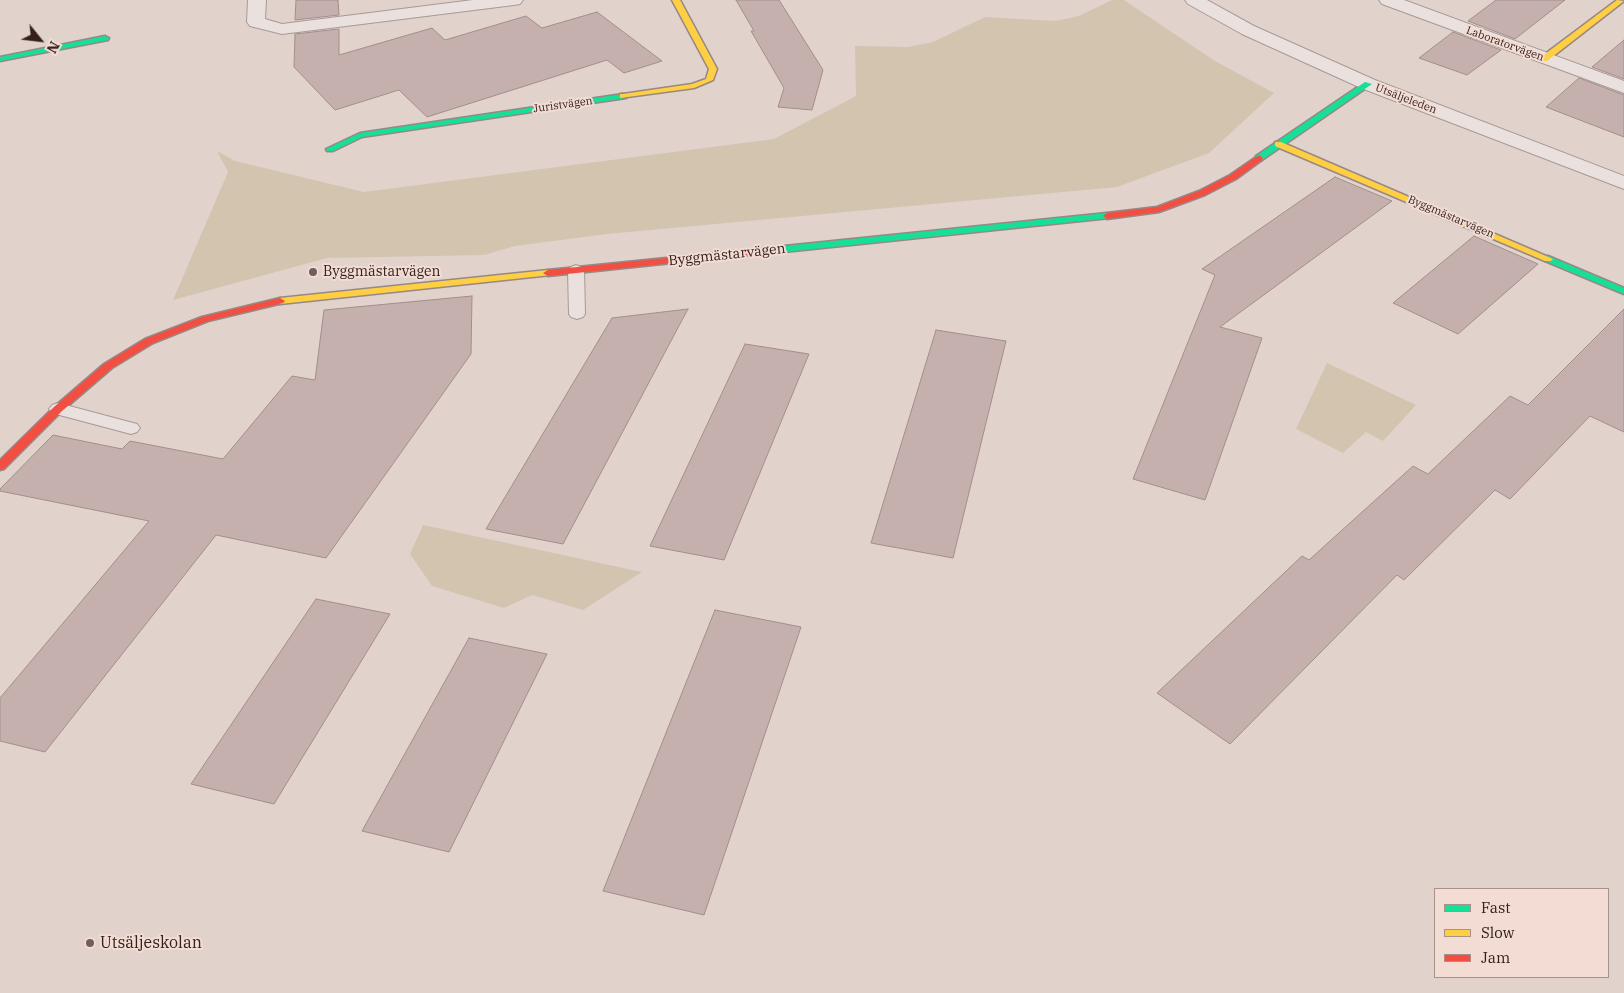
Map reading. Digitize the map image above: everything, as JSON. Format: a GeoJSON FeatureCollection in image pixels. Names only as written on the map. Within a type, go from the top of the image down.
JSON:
{"type":"FeatureCollection","features":[{"type":"Feature","properties":{"kind":"street"},"geometry":{"type":"LineString","coordinates":[[256,0],[256,22],[282,29],[514,0]]}},
{"type":"Feature","properties":{"kind":"street","name":"Juristvägen"},"geometry":{"type":"LineString","coordinates":[[330,149],[360,135],[694,86],[709,80],[714,69],[676,0]]}},
{"type":"Feature","properties":{"kind":"street","name":"Utsäljeleden"},"geometry":{"type":"LineString","coordinates":[[1194,0],[1248,30],[1368,84],[1624,183]]}},
{"type":"Feature","properties":{"kind":"street","name":"Laboratorvägen"},"geometry":{"type":"LineString","coordinates":[[1388,0],[1544,59],[1624,86]]}},
{"type":"Feature","properties":{"kind":"street"},"geometry":{"type":"LineString","coordinates":[[1544,59],[1621,0]]}},
{"type":"Feature","properties":{"kind":"street"},"geometry":{"type":"LineString","coordinates":[[0,59],[105,38]]}},
{"type":"Feature","properties":{"kind":"street","name":"Byggmästarvägen"},"geometry":{"type":"LineString","coordinates":[[0,466],[58,409],[108,366],[149,341],[205,318],[289,299],[1093,218],[1159,209],[1202,194],[1233,177],[1278,144],[1368,84]]}},
{"type":"Feature","properties":{"kind":"street","name":"Byggmästarvägen"},"geometry":{"type":"LineString","coordinates":[[1278,144],[1624,291]]}},
{"type":"Feature","properties":{"kind":"lane"},"geometry":{"type":"LineString","coordinates":[[576,270],[577,314]]}},
{"type":"Feature","properties":{"kind":"lane"},"geometry":{"type":"LineString","coordinates":[[58,409],[131,428]]}},
{"type":"Feature","properties":{"kind":"shaded area"},"geometry":{"type":"Polygon","coordinates":[[[1112,0],[1124,0],[1215,61],[1274,93],[1209,153],[1117,187],[607,234],[515,246],[484,255],[327,258],[173,300],[228,172],[217,151],[235,161],[364,192],[774,139],[856,96],[855,46],[908,47],[933,42],[985,17],[1056,21],[1079,16],[1112,0]]]}},
{"type":"Feature","properties":{"kind":"shaded area"},"geometry":{"type":"Polygon","coordinates":[[[1327,363],[1416,405],[1383,441],[1366,432],[1343,453],[1296,429],[1327,363]]]}},
{"type":"Feature","properties":{"kind":"shaded area"},"geometry":{"type":"Polygon","coordinates":[[[423,525],[642,572],[583,610],[532,595],[504,608],[432,586],[410,554],[423,525]]]}},
{"type":"Feature","properties":{"kind":"building"},"geometry":{"type":"Polygon","coordinates":[[[296,0],[338,0],[339,15],[295,20],[296,0]]]}},
{"type":"Feature","properties":{"kind":"building"},"geometry":{"type":"Polygon","coordinates":[[[736,0],[779,0],[823,70],[812,110],[778,107],[784,88],[751,31],[754,31],[736,0]]]}},
{"type":"Feature","properties":{"kind":"building"},"geometry":{"type":"Polygon","coordinates":[[[1496,0],[1565,0],[1515,39],[1468,21],[1496,0]]]}},
{"type":"Feature","properties":{"kind":"building"},"geometry":{"type":"Polygon","coordinates":[[[597,12],[662,61],[624,73],[607,60],[427,117],[399,90],[335,110],[294,67],[295,34],[339,29],[339,55],[432,28],[445,40],[526,16],[542,28],[597,12]]]}},
{"type":"Feature","properties":{"kind":"building"},"geometry":{"type":"Polygon","coordinates":[[[1453,32],[1501,50],[1467,75],[1419,58],[1453,32]]]}},
{"type":"Feature","properties":{"kind":"building"},"geometry":{"type":"Polygon","coordinates":[[[1624,40],[1624,79],[1592,67],[1624,40]]]}},
{"type":"Feature","properties":{"kind":"building"},"geometry":{"type":"Polygon","coordinates":[[[1579,78],[1624,95],[1624,137],[1546,107],[1579,78]]]}},
{"type":"Feature","properties":{"kind":"building"},"geometry":{"type":"Polygon","coordinates":[[[1335,177],[1392,201],[1220,327],[1262,338],[1205,500],[1133,479],[1215,275],[1202,269],[1335,177]]]}},
{"type":"Feature","properties":{"kind":"building"},"geometry":{"type":"Polygon","coordinates":[[[1474,236],[1538,264],[1458,334],[1393,303],[1474,236]]]}},
{"type":"Feature","properties":{"kind":"building"},"geometry":{"type":"Polygon","coordinates":[[[472,296],[471,354],[326,558],[216,535],[45,752],[0,741],[0,698],[149,521],[0,491],[53,435],[122,449],[130,441],[223,459],[292,376],[315,380],[324,310],[472,296]]]}},
{"type":"Feature","properties":{"kind":"building"},"geometry":{"type":"Polygon","coordinates":[[[688,309],[563,544],[486,529],[612,318],[688,309]]]}},
{"type":"Feature","properties":{"kind":"building"},"geometry":{"type":"Polygon","coordinates":[[[1624,309],[1624,432],[1590,416],[1510,499],[1495,490],[1404,580],[1397,575],[1230,744],[1157,693],[1302,556],[1309,560],[1413,466],[1428,474],[1510,396],[1528,405],[1624,309]]]}},
{"type":"Feature","properties":{"kind":"building"},"geometry":{"type":"Polygon","coordinates":[[[936,330],[1006,341],[953,558],[871,543],[936,330]]]}},
{"type":"Feature","properties":{"kind":"building"},"geometry":{"type":"Polygon","coordinates":[[[745,344],[809,354],[724,560],[650,546],[745,344]]]}},
{"type":"Feature","properties":{"kind":"building"},"geometry":{"type":"Polygon","coordinates":[[[316,599],[390,614],[274,804],[191,784],[316,599]]]}},
{"type":"Feature","properties":{"kind":"building"},"geometry":{"type":"Polygon","coordinates":[[[715,610],[801,627],[704,915],[603,891],[715,610]]]}},
{"type":"Feature","properties":{"kind":"building"},"geometry":{"type":"Polygon","coordinates":[[[469,638],[547,654],[449,852],[362,831],[469,638]]]}},
{"type":"Feature","properties":{"kind":"traffic: fast"},"geometry":{"type":"LineString","coordinates":[[0,59],[105,38]]}},
{"type":"Feature","properties":{"kind":"traffic: fast"},"geometry":{"type":"LineString","coordinates":[[1259,158],[1368,84]]}},
{"type":"Feature","properties":{"kind":"traffic: fast"},"geometry":{"type":"LineString","coordinates":[[330,149],[360,135],[623,96]]}},
{"type":"Feature","properties":{"kind":"traffic: fast"},"geometry":{"type":"LineString","coordinates":[[755,252],[1107,216]]}},
{"type":"Feature","properties":{"kind":"traffic: fast"},"geometry":{"type":"LineString","coordinates":[[1548,259],[1624,291]]}},
{"type":"Feature","properties":{"kind":"traffic: slow"},"geometry":{"type":"LineString","coordinates":[[623,96],[694,86],[709,80],[713,69],[676,0]]}},
{"type":"Feature","properties":{"kind":"traffic: slow"},"geometry":{"type":"LineString","coordinates":[[1544,59],[1621,0]]}},
{"type":"Feature","properties":{"kind":"traffic: slow"},"geometry":{"type":"LineString","coordinates":[[1278,144],[1548,259]]}},
{"type":"Feature","properties":{"kind":"traffic: slow"},"geometry":{"type":"LineString","coordinates":[[280,301],[548,273]]}},
{"type":"Feature","properties":{"kind":"traffic: jam"},"geometry":{"type":"LineString","coordinates":[[1107,216],[1159,209],[1202,193],[1233,177],[1259,158]]}},
{"type":"Feature","properties":{"kind":"traffic: jam"},"geometry":{"type":"LineString","coordinates":[[548,273],[755,252]]}},
{"type":"Feature","properties":{"kind":"traffic: jam"},"geometry":{"type":"LineString","coordinates":[[0,466],[58,409],[108,366],[149,341],[205,319],[280,301]]}},
{"type":"Feature","properties":{"kind":"place","name":"Byggmästarvägen"},"geometry":{"type":"Point","coordinates":[313,272]}},
{"type":"Feature","properties":{"kind":"place","name":"Utsäljeskolan"},"geometry":{"type":"Point","coordinates":[90,943]}}]}
